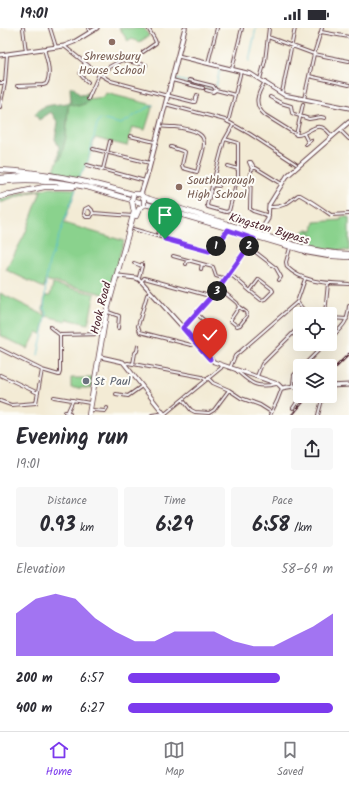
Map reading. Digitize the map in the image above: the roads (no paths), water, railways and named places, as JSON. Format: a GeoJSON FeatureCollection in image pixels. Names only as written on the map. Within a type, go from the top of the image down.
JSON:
{"type":"FeatureCollection","features":[{"type":"Feature","properties":{"kind":"highway"},"geometry":{"type":"LineString","coordinates":[[0,170],[35,172],[73,178],[139,196],[233,225]]}},
{"type":"Feature","properties":{"kind":"highway"},"geometry":{"type":"LineString","coordinates":[[0,178],[24,176],[64,180],[91,186],[187,214]]}},
{"type":"Feature","properties":{"kind":"highway"},"geometry":{"type":"LineString","coordinates":[[0,182],[34,180],[63,183],[101,190],[187,214]]}},
{"type":"Feature","properties":{"kind":"highway"},"geometry":{"type":"LineString","coordinates":[[0,198],[37,185],[63,183]]}},
{"type":"Feature","properties":{"kind":"highway"},"geometry":{"type":"LineString","coordinates":[[7,195],[44,187],[68,187],[97,192],[126,200],[132,204],[242,232]]}},
{"type":"Feature","properties":{"kind":"highway"},"geometry":{"type":"LineString","coordinates":[[132,204],[139,196]]}},
{"type":"Feature","properties":{"kind":"highway","name":"Hook Road"},"geometry":{"type":"LineString","coordinates":[[91,413],[91,403],[108,307],[128,236],[142,206],[139,196]]}},
{"type":"Feature","properties":{"kind":"highway"},"geometry":{"type":"LineString","coordinates":[[132,204],[135,209],[132,216],[132,228]]}},
{"type":"Feature","properties":{"kind":"highway","name":"Kingston Bypass"},"geometry":{"type":"LineString","coordinates":[[187,214],[233,225],[310,248],[349,254]]}},
{"type":"Feature","properties":{"kind":"highway","name":"Kingston Bypass"},"geometry":{"type":"LineString","coordinates":[[187,214],[242,232],[312,252],[349,258]]}},
{"type":"Feature","properties":{"kind":"highway","name":"Hook Road"},"geometry":{"type":"LineString","coordinates":[[91,413],[101,357],[103,334],[132,228]]}},
{"type":"Feature","properties":{"kind":"main road"},"geometry":{"type":"LineString","coordinates":[[139,196],[150,163],[185,28]]}},
{"type":"Feature","properties":{"kind":"street"},"geometry":{"type":"LineString","coordinates":[[23,28],[26,52]]}},
{"type":"Feature","properties":{"kind":"street"},"geometry":{"type":"LineString","coordinates":[[50,28],[56,47]]}},
{"type":"Feature","properties":{"kind":"street"},"geometry":{"type":"LineString","coordinates":[[88,28],[90,32]]}},
{"type":"Feature","properties":{"kind":"street"},"geometry":{"type":"LineString","coordinates":[[0,55],[64,46],[97,28]]}},
{"type":"Feature","properties":{"kind":"street"},"geometry":{"type":"LineString","coordinates":[[143,52],[156,43],[148,28]]}},
{"type":"Feature","properties":{"kind":"street"},"geometry":{"type":"LineString","coordinates":[[208,63],[217,28]]}},
{"type":"Feature","properties":{"kind":"street"},"geometry":{"type":"LineString","coordinates":[[232,69],[242,28]]}},
{"type":"Feature","properties":{"kind":"street"},"geometry":{"type":"LineString","coordinates":[[260,80],[269,28]]}},
{"type":"Feature","properties":{"kind":"street"},"geometry":{"type":"LineString","coordinates":[[282,93],[295,28]]}},
{"type":"Feature","properties":{"kind":"street"},"geometry":{"type":"LineString","coordinates":[[304,99],[314,54],[322,28]]}},
{"type":"Feature","properties":{"kind":"street"},"geometry":{"type":"LineString","coordinates":[[320,32],[349,37]]}},
{"type":"Feature","properties":{"kind":"street"},"geometry":{"type":"LineString","coordinates":[[268,38],[314,54],[349,61]]}},
{"type":"Feature","properties":{"kind":"street"},"geometry":{"type":"LineString","coordinates":[[64,46],[99,74],[115,82],[195,102],[197,95]]}},
{"type":"Feature","properties":{"kind":"street"},"geometry":{"type":"LineString","coordinates":[[17,86],[46,84],[49,78],[44,49]]}},
{"type":"Feature","properties":{"kind":"street"},"geometry":{"type":"LineString","coordinates":[[0,107],[5,83],[7,54]]}},
{"type":"Feature","properties":{"kind":"street"},"geometry":{"type":"LineString","coordinates":[[178,56],[251,74],[282,93],[349,108]]}},
{"type":"Feature","properties":{"kind":"street"},"geometry":{"type":"LineString","coordinates":[[103,76],[109,67],[122,60],[146,65]]}},
{"type":"Feature","properties":{"kind":"street"},"geometry":{"type":"LineString","coordinates":[[85,63],[80,74],[81,77],[88,82]]}},
{"type":"Feature","properties":{"kind":"street"},"geometry":{"type":"LineString","coordinates":[[0,69],[5,70]]}},
{"type":"Feature","properties":{"kind":"street"},"geometry":{"type":"LineString","coordinates":[[228,122],[241,71]]}},
{"type":"Feature","properties":{"kind":"street"},"geometry":{"type":"LineString","coordinates":[[88,99],[99,74]]}},
{"type":"Feature","properties":{"kind":"street"},"geometry":{"type":"LineString","coordinates":[[309,76],[349,85]]}},
{"type":"Feature","properties":{"kind":"street"},"geometry":{"type":"LineString","coordinates":[[172,80],[203,88]]}},
{"type":"Feature","properties":{"kind":"street"},"geometry":{"type":"LineString","coordinates":[[189,80],[212,86],[216,90]]}},
{"type":"Feature","properties":{"kind":"street"},"geometry":{"type":"LineString","coordinates":[[265,82],[257,97],[258,107],[261,112],[296,135],[301,136],[315,127],[321,127],[332,136]]}},
{"type":"Feature","properties":{"kind":"street"},"geometry":{"type":"LineString","coordinates":[[0,83],[5,83]]}},
{"type":"Feature","properties":{"kind":"street"},"geometry":{"type":"LineString","coordinates":[[206,90],[213,92],[216,90],[235,94]]}},
{"type":"Feature","properties":{"kind":"street"},"geometry":{"type":"LineString","coordinates":[[270,97],[281,104],[291,106],[292,113],[300,117],[309,119],[320,117],[325,118]]}},
{"type":"Feature","properties":{"kind":"street"},"geometry":{"type":"LineString","coordinates":[[165,104],[233,124],[297,165]]}},
{"type":"Feature","properties":{"kind":"street"},"geometry":{"type":"LineString","coordinates":[[296,135],[303,104]]}},
{"type":"Feature","properties":{"kind":"street"},"geometry":{"type":"LineString","coordinates":[[259,233],[268,216],[269,207],[288,174],[349,122]]}},
{"type":"Feature","properties":{"kind":"street"},"geometry":{"type":"LineString","coordinates":[[225,139],[238,143],[238,179],[228,212],[207,206],[225,139],[233,124]]}},
{"type":"Feature","properties":{"kind":"street"},"geometry":{"type":"LineString","coordinates":[[160,126],[167,128],[175,127],[199,132],[203,136],[204,143],[197,172],[183,168],[182,165],[185,152],[171,148]]}},
{"type":"Feature","properties":{"kind":"street"},"geometry":{"type":"LineString","coordinates":[[340,130],[349,139]]}},
{"type":"Feature","properties":{"kind":"street"},"geometry":{"type":"LineString","coordinates":[[304,134],[309,141],[306,144]]}},
{"type":"Feature","properties":{"kind":"street"},"geometry":{"type":"LineString","coordinates":[[130,136],[155,142]]}},
{"type":"Feature","properties":{"kind":"street"},"geometry":{"type":"LineString","coordinates":[[103,169],[110,142]]}},
{"type":"Feature","properties":{"kind":"street"},"geometry":{"type":"LineString","coordinates":[[93,149],[150,163]]}},
{"type":"Feature","properties":{"kind":"street"},"geometry":{"type":"LineString","coordinates":[[87,166],[145,181]]}},
{"type":"Feature","properties":{"kind":"street"},"geometry":{"type":"LineString","coordinates":[[228,166],[238,168]]}},
{"type":"Feature","properties":{"kind":"street"},"geometry":{"type":"LineString","coordinates":[[268,216],[253,211],[250,208],[253,168],[282,184]]}},
{"type":"Feature","properties":{"kind":"street"},"geometry":{"type":"LineString","coordinates":[[212,185],[219,186]]}},
{"type":"Feature","properties":{"kind":"street"},"geometry":{"type":"LineString","coordinates":[[269,207],[283,206],[300,195],[310,202],[318,205],[331,215],[349,214]]}},
{"type":"Feature","properties":{"kind":"street"},"geometry":{"type":"LineString","coordinates":[[93,213],[90,217],[86,217],[83,211],[89,208],[93,213],[132,216],[126,234],[128,236]]}},
{"type":"Feature","properties":{"kind":"street"},"geometry":{"type":"LineString","coordinates":[[205,223],[254,239],[320,256],[349,258]]}},
{"type":"Feature","properties":{"kind":"street"},"geometry":{"type":"LineString","coordinates":[[158,235],[161,224]]}},
{"type":"Feature","properties":{"kind":"street"},"geometry":{"type":"LineString","coordinates":[[132,228],[209,251],[215,248],[228,230]]}},
{"type":"Feature","properties":{"kind":"street"},"geometry":{"type":"LineString","coordinates":[[183,328],[219,288],[254,239]]}},
{"type":"Feature","properties":{"kind":"street"},"geometry":{"type":"LineString","coordinates":[[249,247],[277,271],[281,277],[279,280]]}},
{"type":"Feature","properties":{"kind":"street"},"geometry":{"type":"LineString","coordinates":[[290,248],[286,262],[287,267],[305,278],[328,283],[349,284]]}},
{"type":"Feature","properties":{"kind":"street"},"geometry":{"type":"LineString","coordinates":[[174,257],[213,267],[216,276],[226,279]]}},
{"type":"Feature","properties":{"kind":"street"},"geometry":{"type":"LineString","coordinates":[[186,264],[187,260]]}},
{"type":"Feature","properties":{"kind":"street"},"geometry":{"type":"LineString","coordinates":[[134,263],[142,265],[139,278]]}},
{"type":"Feature","properties":{"kind":"street"},"geometry":{"type":"LineString","coordinates":[[201,269],[202,264]]}},
{"type":"Feature","properties":{"kind":"street"},"geometry":{"type":"LineString","coordinates":[[230,274],[263,300],[272,293],[272,289],[257,276]]}},
{"type":"Feature","properties":{"kind":"street"},"geometry":{"type":"LineString","coordinates":[[119,276],[139,278],[210,359],[222,366],[276,383],[282,387],[293,385]]}},
{"type":"Feature","properties":{"kind":"street"},"geometry":{"type":"LineString","coordinates":[[142,282],[144,278],[146,278],[211,297]]}},
{"type":"Feature","properties":{"kind":"street"},"geometry":{"type":"LineString","coordinates":[[230,368],[235,356],[297,302],[305,278]]}},
{"type":"Feature","properties":{"kind":"street"},"geometry":{"type":"LineString","coordinates":[[250,291],[259,279]]}},
{"type":"Feature","properties":{"kind":"street"},"geometry":{"type":"LineString","coordinates":[[326,307],[328,283]]}},
{"type":"Feature","properties":{"kind":"street"},"geometry":{"type":"LineString","coordinates":[[219,288],[237,303],[239,307],[247,314],[240,325],[237,326],[231,321],[231,319],[239,307]]}},
{"type":"Feature","properties":{"kind":"street"},"geometry":{"type":"LineString","coordinates":[[150,292],[147,295],[138,326],[140,332],[191,345],[196,344]]}},
{"type":"Feature","properties":{"kind":"street"},"geometry":{"type":"LineString","coordinates":[[297,302],[301,307]]}},
{"type":"Feature","properties":{"kind":"street"},"geometry":{"type":"LineString","coordinates":[[337,332],[347,319],[349,306]]}},
{"type":"Feature","properties":{"kind":"street"},"geometry":{"type":"LineString","coordinates":[[108,312],[119,316],[118,328]]}},
{"type":"Feature","properties":{"kind":"street"},"geometry":{"type":"LineString","coordinates":[[197,314],[221,336]]}},
{"type":"Feature","properties":{"kind":"street"},"geometry":{"type":"LineString","coordinates":[[337,318],[347,319]]}},
{"type":"Feature","properties":{"kind":"street"},"geometry":{"type":"LineString","coordinates":[[50,327],[60,334],[103,334]]}},
{"type":"Feature","properties":{"kind":"street"},"geometry":{"type":"LineString","coordinates":[[257,377],[262,364],[293,333]]}},
{"type":"Feature","properties":{"kind":"street"},"geometry":{"type":"LineString","coordinates":[[0,349],[42,370],[59,375],[60,334]]}},
{"type":"Feature","properties":{"kind":"street"},"geometry":{"type":"LineString","coordinates":[[133,364],[138,346]]}},
{"type":"Feature","properties":{"kind":"street"},"geometry":{"type":"LineString","coordinates":[[310,359],[318,351]]}},
{"type":"Feature","properties":{"kind":"street"},"geometry":{"type":"LineString","coordinates":[[101,357],[125,364],[128,363],[202,377],[229,390],[241,398],[260,404],[270,414],[282,387]]}},
{"type":"Feature","properties":{"kind":"street"},"geometry":{"type":"LineString","coordinates":[[125,364],[165,414]]}},
{"type":"Feature","properties":{"kind":"street"},"geometry":{"type":"LineString","coordinates":[[152,415],[165,414],[222,366]]}},
{"type":"Feature","properties":{"kind":"street"},"geometry":{"type":"LineString","coordinates":[[235,369],[253,384],[268,385],[276,383]]}},
{"type":"Feature","properties":{"kind":"street"},"geometry":{"type":"LineString","coordinates":[[0,401],[9,405],[33,404],[36,402],[42,370]]}},
{"type":"Feature","properties":{"kind":"street"},"geometry":{"type":"LineString","coordinates":[[0,375],[38,393]]}},
{"type":"Feature","properties":{"kind":"street"},"geometry":{"type":"LineString","coordinates":[[337,386],[349,385]]}},
{"type":"Feature","properties":{"kind":"street"},"geometry":{"type":"LineString","coordinates":[[116,394],[128,396],[142,386]]}},
{"type":"Feature","properties":{"kind":"street"},"geometry":{"type":"LineString","coordinates":[[183,400],[194,412],[210,413],[229,390]]}},
{"type":"Feature","properties":{"kind":"street"},"geometry":{"type":"LineString","coordinates":[[54,397],[91,403]]}},
{"type":"Feature","properties":{"kind":"street"},"geometry":{"type":"LineString","coordinates":[[68,413],[73,400]]}},
{"type":"Feature","properties":{"kind":"street"},"geometry":{"type":"LineString","coordinates":[[293,408],[296,403]]}},
{"type":"Feature","properties":{"kind":"street"},"geometry":{"type":"LineString","coordinates":[[318,415],[321,403]]}},
{"type":"Feature","properties":{"kind":"street"},"geometry":{"type":"LineString","coordinates":[[91,413],[105,411],[107,408]]}},
{"type":"Feature","properties":{"kind":"waterway"},"geometry":{"type":"LineString","coordinates":[[249,61],[256,28]]}},
{"type":"Feature","properties":{"kind":"waterway"},"geometry":{"type":"LineString","coordinates":[[216,87],[220,68]]}},
{"type":"Feature","properties":{"kind":"waterway"},"geometry":{"type":"LineString","coordinates":[[175,79],[213,89]]}},
{"type":"Feature","properties":{"kind":"waterway"},"geometry":{"type":"LineString","coordinates":[[79,177],[88,161],[97,124],[100,119],[121,124],[153,105]]}},
{"type":"Feature","properties":{"kind":"waterway"},"geometry":{"type":"LineString","coordinates":[[46,280],[49,263],[76,189]]}},
{"type":"Feature","properties":{"kind":"waterway"},"geometry":{"type":"LineString","coordinates":[[38,355],[47,312],[44,310],[46,281]]}},
{"type":"Feature","properties":{"kind":"railway"},"geometry":{"type":"LineString","coordinates":[[337,366],[349,354]]}},
{"type":"Feature","properties":{"kind":"railway"},"geometry":{"type":"LineString","coordinates":[[292,415],[302,403]]}},
{"type":"Feature","properties":{"kind":"place","name":"Shrewsbury House School"},"geometry":{"type":"Point","coordinates":[112,42]}},
{"type":"Feature","properties":{"kind":"place","name":"Southborough High School"},"geometry":{"type":"Point","coordinates":[179,187]}},
{"type":"Feature","properties":{"kind":"place","name":"St Paul"},"geometry":{"type":"Point","coordinates":[86,381]}}]}
